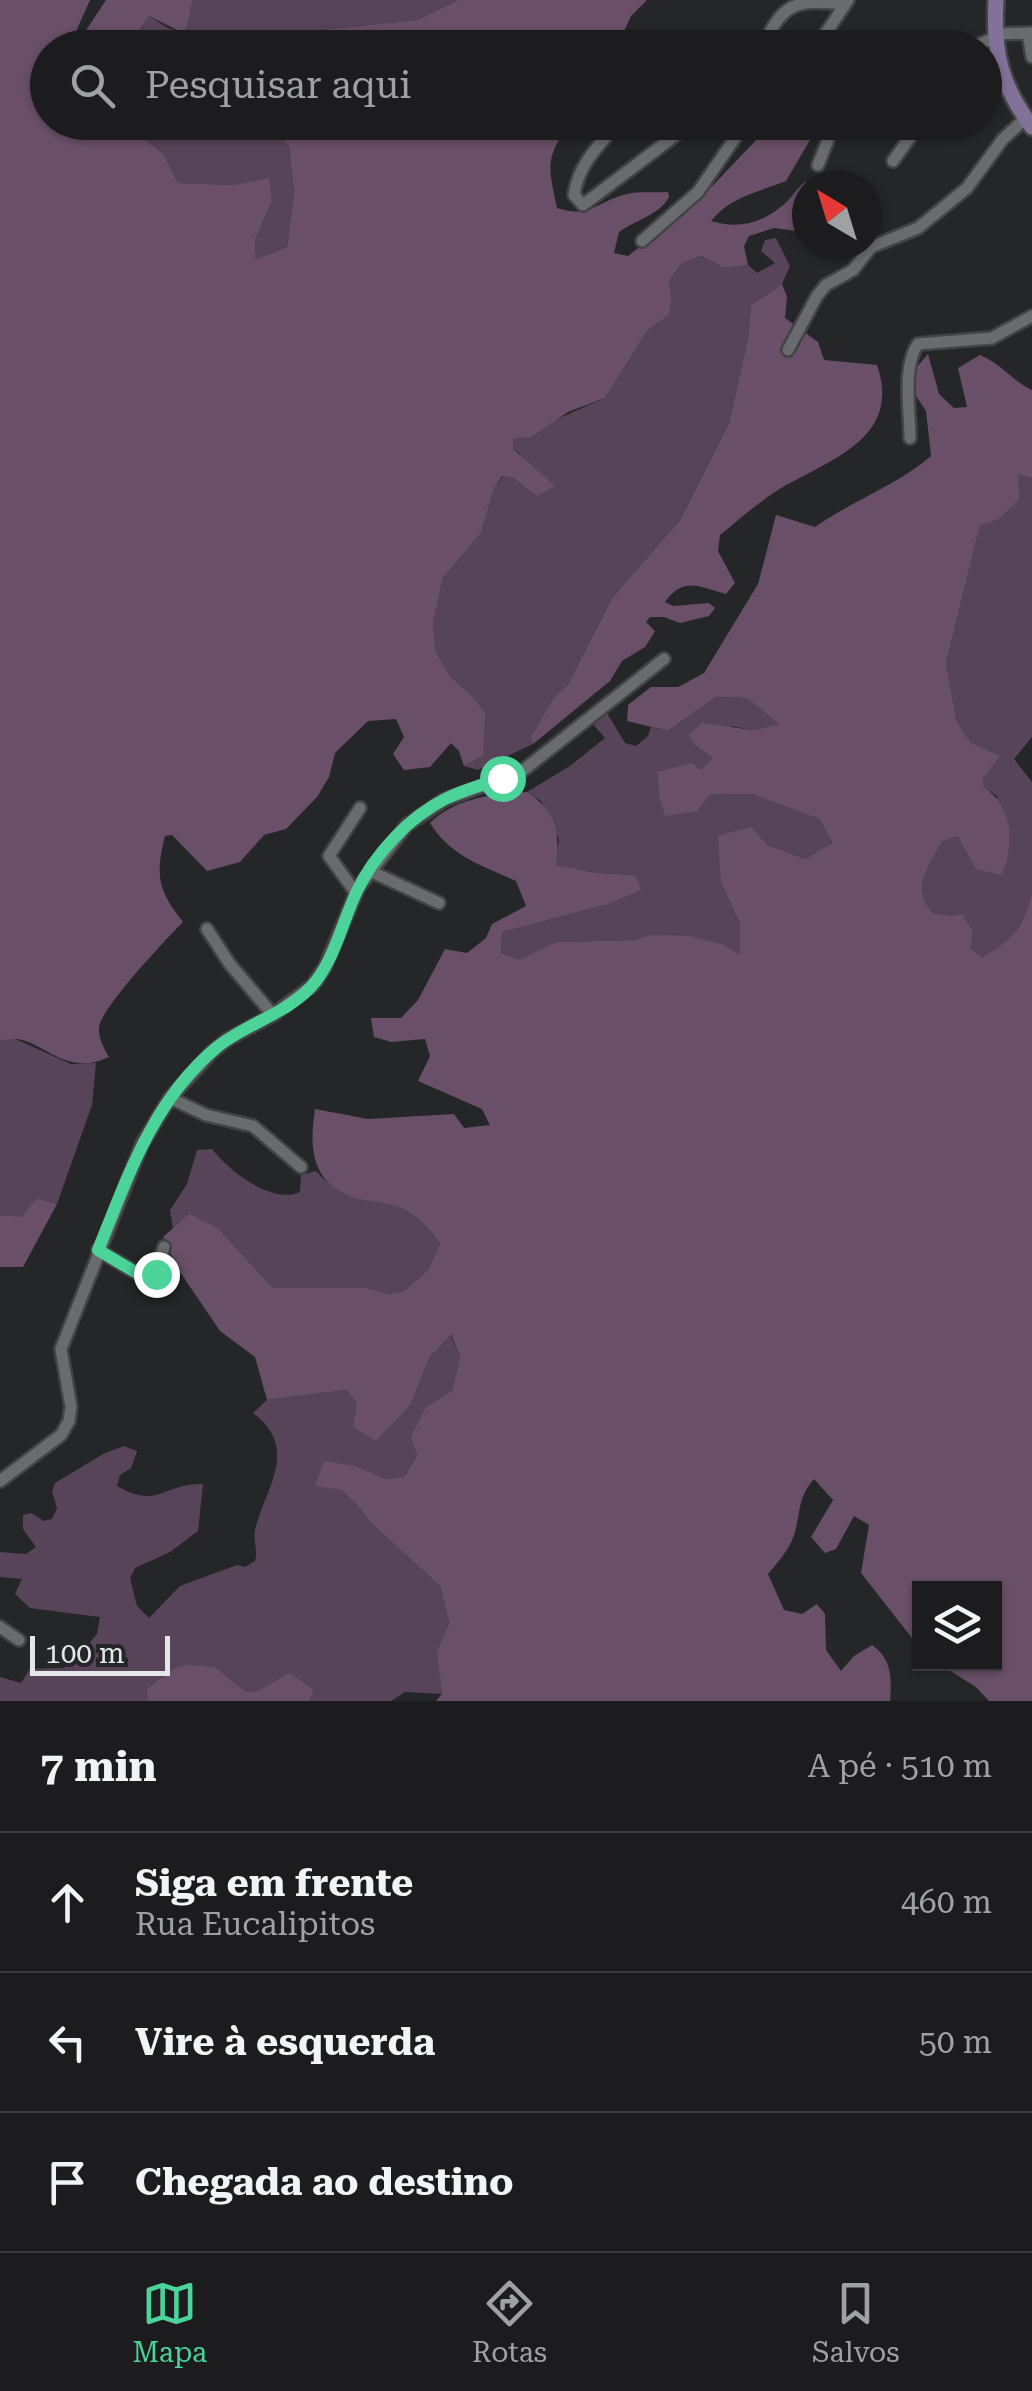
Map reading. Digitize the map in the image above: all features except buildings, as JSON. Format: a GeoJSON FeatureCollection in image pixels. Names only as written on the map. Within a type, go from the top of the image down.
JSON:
{"type":"FeatureCollection","features":[{"type":"Feature","properties":{"kind":"street"},"geometry":{"type":"LineString","coordinates":[[770,30],[776,16],[806,0],[847,2]]}},
{"type":"Feature","properties":{"kind":"street"},"geometry":{"type":"LineString","coordinates":[[994,30],[996,0]]}},
{"type":"Feature","properties":{"kind":"street"},"geometry":{"type":"LineString","coordinates":[[828,30],[847,2]]}},
{"type":"Feature","properties":{"kind":"street"},"geometry":{"type":"LineString","coordinates":[[1002,36],[1030,34],[1032,58]]}},
{"type":"Feature","properties":{"kind":"street"},"geometry":{"type":"LineString","coordinates":[[788,350],[816,296],[826,285],[853,270],[871,247],[918,228],[966,188],[1003,139],[1029,122],[1002,71]]}},
{"type":"Feature","properties":{"kind":"street"},"geometry":{"type":"LineString","coordinates":[[603,140],[587,158],[576,186],[574,195],[582,206],[669,140]]}},
{"type":"Feature","properties":{"kind":"street"},"geometry":{"type":"LineString","coordinates":[[642,241],[698,192],[734,140]]}},
{"type":"Feature","properties":{"kind":"street"},"geometry":{"type":"LineString","coordinates":[[818,165],[828,140]]}},
{"type":"Feature","properties":{"kind":"street"},"geometry":{"type":"LineString","coordinates":[[893,162],[908,140]]}},
{"type":"Feature","properties":{"kind":"street"},"geometry":{"type":"LineString","coordinates":[[910,438],[910,370],[918,344],[992,338],[1032,316]]}},
{"type":"Feature","properties":{"kind":"street"},"geometry":{"type":"LineString","coordinates":[[0,1481],[62,1436],[70,1407],[62,1349],[142,1144],[170,1098],[228,1039],[273,1015],[314,985],[326,967],[356,893],[407,826],[444,800],[521,772],[664,659]]}},
{"type":"Feature","properties":{"kind":"street"},"geometry":{"type":"LineString","coordinates":[[356,893],[329,856],[360,808]]}},
{"type":"Feature","properties":{"kind":"street"},"geometry":{"type":"LineString","coordinates":[[370,871],[439,903]]}},
{"type":"Feature","properties":{"kind":"street"},"geometry":{"type":"LineString","coordinates":[[208,929],[229,962],[273,1015]]}},
{"type":"Feature","properties":{"kind":"street"},"geometry":{"type":"LineString","coordinates":[[170,1098],[206,1114],[254,1126],[301,1166]]}},
{"type":"Feature","properties":{"kind":"street"},"geometry":{"type":"LineString","coordinates":[[98,1250],[147,1279],[156,1274],[164,1247]]}},
{"type":"Feature","properties":{"kind":"street"},"geometry":{"type":"LineString","coordinates":[[0,1628],[19,1640]]}},
{"type":"Feature","properties":{"kind":"shaded area"},"geometry":{"type":"Polygon","coordinates":[[[0,0],[90,0],[77,30],[30,30],[30,140],[146,140],[164,155],[178,183],[235,185],[269,178],[272,201],[255,240],[256,260],[287,247],[294,193],[289,146],[284,140],[559,140],[551,163],[557,208],[578,211],[627,194],[668,192],[669,197],[659,208],[619,232],[614,253],[628,256],[696,203],[756,140],[810,140],[786,181],[736,201],[711,221],[739,225],[757,221],[792,196],[792,230],[774,228],[749,236],[744,246],[748,265],[724,268],[701,256],[681,264],[669,281],[669,315],[648,330],[605,398],[568,412],[531,437],[514,438],[513,449],[555,486],[537,496],[513,478],[502,476],[494,489],[481,533],[443,578],[433,624],[436,652],[450,677],[485,713],[483,756],[464,766],[459,751],[451,743],[430,767],[404,770],[393,754],[404,737],[396,719],[368,721],[335,753],[329,777],[317,797],[286,829],[264,835],[240,862],[207,871],[172,835],[165,836],[161,882],[168,901],[183,922],[135,974],[103,1017],[100,1039],[109,1057],[76,1063],[13,1039],[0,1041],[0,0]]]}},
{"type":"Feature","properties":{"kind":"shaded area"},"geometry":{"type":"Polygon","coordinates":[[[106,0],[193,0],[186,30],[177,30],[149,16],[140,30],[86,30],[106,0]]]}},
{"type":"Feature","properties":{"kind":"shaded area"},"geometry":{"type":"Polygon","coordinates":[[[193,0],[458,0],[417,20],[320,30],[186,30],[193,0]]]}},
{"type":"Feature","properties":{"kind":"shaded area"},"geometry":{"type":"Polygon","coordinates":[[[458,0],[647,0],[631,16],[625,30],[320,30],[417,20],[458,0]]]}},
{"type":"Feature","properties":{"kind":"shaded area"},"geometry":{"type":"Polygon","coordinates":[[[149,16],[175,30],[140,30],[149,16]]]}},
{"type":"Feature","properties":{"kind":"shaded area"},"geometry":{"type":"Polygon","coordinates":[[[146,140],[284,140],[289,146],[294,193],[287,247],[256,261],[255,240],[272,201],[235,185],[178,183],[164,155],[146,140]]]}},
{"type":"Feature","properties":{"kind":"shaded area"},"geometry":{"type":"Polygon","coordinates":[[[776,238],[790,266],[782,284],[751,305],[748,338],[729,423],[680,520],[612,598],[567,686],[530,736],[533,744],[478,770],[464,766],[483,756],[470,694],[450,678],[436,652],[433,624],[443,578],[481,533],[494,489],[503,476],[513,478],[537,496],[520,454],[513,449],[514,438],[605,398],[648,330],[669,315],[669,281],[681,264],[701,256],[724,268],[748,265],[757,273],[775,263],[761,251],[765,240],[776,238]]]}},
{"type":"Feature","properties":{"kind":"shaded area"},"geometry":{"type":"Polygon","coordinates":[[[782,284],[787,297],[785,318],[818,342],[824,360],[877,365],[882,390],[880,410],[871,428],[841,455],[775,492],[720,535],[718,551],[735,583],[726,594],[686,586],[665,602],[673,606],[709,603],[715,608],[709,616],[680,623],[650,617],[646,622],[655,631],[645,647],[622,661],[610,681],[533,744],[530,736],[567,686],[612,598],[680,520],[729,423],[748,338],[751,305],[782,284]]]}},
{"type":"Feature","properties":{"kind":"shaded area"},"geometry":{"type":"Polygon","coordinates":[[[928,354],[939,394],[954,408],[967,407],[958,368],[980,355],[1032,390],[1032,478],[1018,475],[1019,500],[997,520],[980,525],[946,664],[957,722],[971,743],[1000,756],[983,778],[983,786],[1006,815],[1009,850],[1002,875],[976,869],[958,836],[941,842],[922,885],[932,913],[962,914],[973,932],[970,948],[982,957],[1015,932],[1032,893],[1032,1701],[989,1701],[976,1687],[950,1671],[1002,1671],[1002,1581],[912,1581],[912,1638],[861,1573],[869,1525],[854,1516],[836,1549],[825,1553],[811,1537],[833,1500],[814,1479],[803,1498],[790,1544],[768,1574],[784,1610],[802,1614],[817,1604],[825,1614],[826,1650],[841,1671],[854,1656],[872,1645],[879,1651],[889,1670],[890,1701],[436,1701],[442,1694],[437,1652],[449,1623],[440,1586],[341,1490],[315,1486],[324,1461],[356,1466],[386,1479],[405,1476],[417,1455],[411,1437],[426,1407],[452,1391],[460,1356],[451,1334],[430,1357],[411,1404],[376,1441],[353,1427],[357,1404],[347,1390],[267,1400],[255,1357],[220,1331],[178,1269],[163,1237],[189,1214],[218,1228],[273,1288],[367,1288],[388,1294],[404,1291],[428,1270],[440,1244],[408,1211],[355,1198],[329,1183],[316,1163],[313,1124],[315,1109],[368,1119],[454,1114],[464,1128],[490,1125],[482,1109],[418,1081],[430,1056],[425,1039],[391,1042],[374,1037],[371,1018],[401,1018],[418,1000],[445,949],[467,953],[486,938],[492,924],[526,906],[516,881],[468,859],[438,834],[430,823],[451,808],[488,796],[527,792],[545,807],[554,823],[556,865],[635,875],[641,890],[605,905],[502,932],[501,953],[519,960],[556,942],[633,940],[650,935],[690,936],[724,945],[740,955],[740,924],[721,883],[718,836],[751,827],[767,845],[806,859],[832,843],[820,819],[752,794],[709,795],[697,811],[665,816],[658,772],[692,763],[701,770],[713,758],[696,746],[689,735],[702,723],[753,730],[779,724],[747,698],[716,697],[668,731],[627,721],[628,705],[651,687],[678,687],[704,673],[758,584],[776,515],[815,527],[931,456],[926,411],[914,393],[916,368],[928,354]]]}},
{"type":"Feature","properties":{"kind":"shaded area"},"geometry":{"type":"Polygon","coordinates":[[[1017,475],[1032,478],[1032,737],[1014,759],[1032,782],[1032,893],[1027,913],[1009,943],[982,957],[970,948],[953,916],[932,913],[922,885],[940,842],[958,836],[998,797],[983,786],[971,743],[957,722],[946,664],[980,524],[997,519],[1017,475]]]}},
{"type":"Feature","properties":{"kind":"shaded area"},"geometry":{"type":"Polygon","coordinates":[[[716,697],[747,698],[780,724],[753,730],[731,726],[696,746],[714,758],[701,770],[709,795],[752,794],[821,819],[832,844],[806,859],[767,845],[721,883],[740,924],[741,956],[651,935],[633,940],[556,942],[519,961],[501,953],[502,932],[605,905],[635,875],[555,865],[559,839],[541,801],[527,792],[570,766],[605,738],[586,716],[598,706],[607,713],[625,743],[636,746],[648,736],[651,727],[668,731],[716,697]]]}},
{"type":"Feature","properties":{"kind":"shaded area"},"geometry":{"type":"Polygon","coordinates":[[[11,1037],[71,1064],[96,1063],[92,1105],[57,1204],[37,1198],[21,1218],[0,1215],[0,1041],[11,1037]]]}},
{"type":"Feature","properties":{"kind":"shaded area"},"geometry":{"type":"Polygon","coordinates":[[[212,1149],[239,1175],[264,1190],[289,1195],[300,1192],[301,1175],[316,1171],[345,1192],[404,1209],[422,1222],[440,1244],[428,1270],[404,1291],[388,1294],[367,1288],[273,1288],[218,1228],[189,1215],[173,1228],[170,1210],[187,1184],[197,1150],[212,1149]]]}},
{"type":"Feature","properties":{"kind":"shaded area"},"geometry":{"type":"Polygon","coordinates":[[[37,1198],[57,1204],[23,1267],[0,1267],[0,1215],[21,1217],[37,1198]]]}},
{"type":"Feature","properties":{"kind":"shaded area"},"geometry":{"type":"Polygon","coordinates":[[[450,1333],[460,1356],[452,1391],[405,1476],[386,1479],[356,1466],[316,1485],[341,1490],[440,1586],[449,1623],[438,1652],[442,1694],[405,1692],[391,1701],[310,1701],[314,1690],[246,1692],[215,1667],[148,1689],[148,1701],[0,1701],[0,1677],[21,1683],[30,1669],[63,1668],[97,1634],[100,1617],[30,1608],[15,1594],[22,1579],[0,1577],[0,1552],[26,1554],[36,1547],[23,1529],[23,1515],[31,1513],[44,1521],[52,1519],[57,1508],[52,1491],[55,1483],[124,1446],[137,1451],[131,1468],[120,1475],[117,1486],[131,1493],[152,1496],[203,1484],[198,1531],[170,1552],[135,1568],[130,1578],[137,1606],[149,1618],[180,1586],[255,1561],[255,1530],[272,1483],[277,1454],[275,1440],[253,1413],[267,1400],[347,1390],[357,1404],[411,1404],[430,1357],[450,1333]]]}},
{"type":"Feature","properties":{"kind":"shaded area"},"geometry":{"type":"Polygon","coordinates":[[[215,1667],[246,1692],[258,1691],[290,1673],[314,1690],[310,1701],[148,1701],[147,1689],[175,1668],[215,1667]]]}},
{"type":"Feature","properties":{"kind":"route"},"geometry":{"type":"LineString","coordinates":[[156,1274],[147,1279],[98,1250],[142,1144],[170,1098],[228,1039],[273,1015],[314,985],[326,967],[358,888],[376,860],[407,826],[444,800],[502,778]]}}]}
